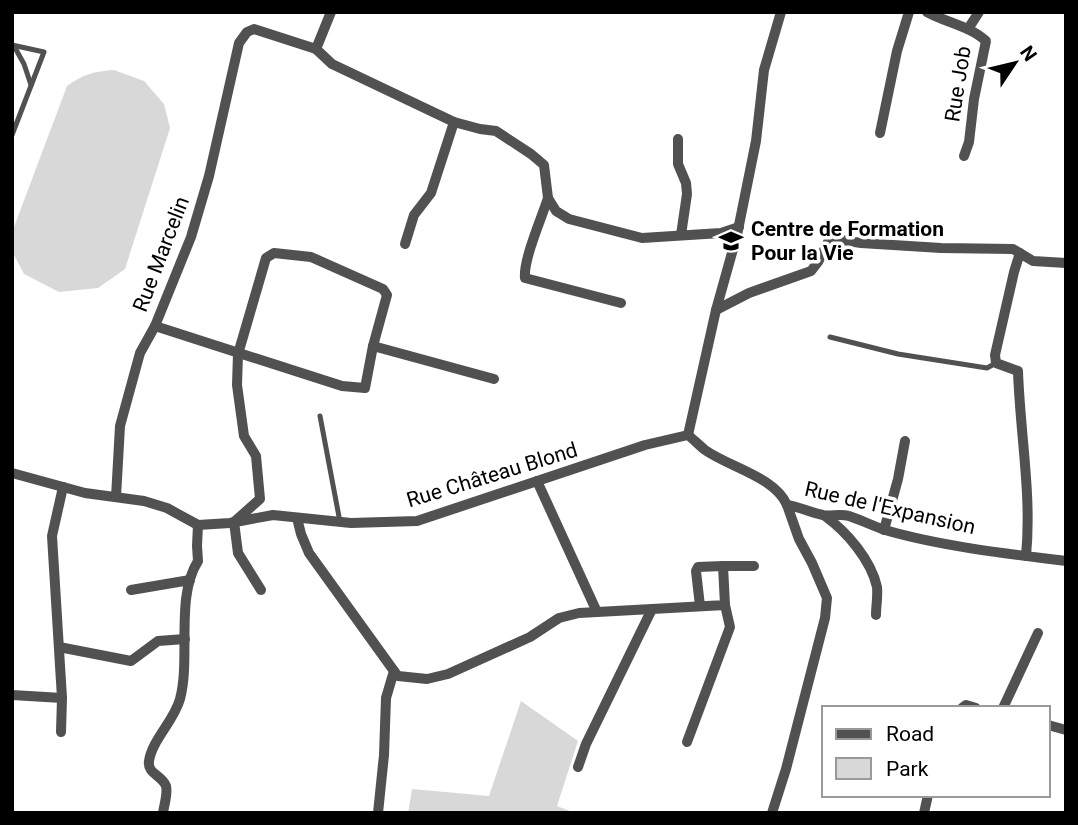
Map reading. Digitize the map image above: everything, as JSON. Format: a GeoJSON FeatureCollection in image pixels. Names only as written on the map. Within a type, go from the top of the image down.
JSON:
{"type":"FeatureCollection","features":[{"type":"Feature","properties":{"kind":"street"},"geometry":{"type":"LineString","coordinates":[[331,12],[316,49],[332,64],[454,122],[480,130],[496,131],[544,165],[548,198],[556,211],[569,219],[642,239],[721,233],[739,227]]}},
{"type":"Feature","properties":{"kind":"street"},"geometry":{"type":"LineString","coordinates":[[688,435],[716,310],[739,227],[756,141],[764,70],[781,12]]}},
{"type":"Feature","properties":{"kind":"street"},"geometry":{"type":"LineString","coordinates":[[880,133],[897,51],[909,12]]}},
{"type":"Feature","properties":{"kind":"street","name":"Rue Job"},"geometry":{"type":"LineString","coordinates":[[927,12],[940,20],[978,33],[986,41],[974,99],[969,142],[964,156]]}},
{"type":"Feature","properties":{"kind":"street"},"geometry":{"type":"LineString","coordinates":[[968,29],[979,12]]}},
{"type":"Feature","properties":{"kind":"street","name":"Rue Marcelin"},"geometry":{"type":"LineString","coordinates":[[116,497],[120,426],[140,354],[155,326],[191,237],[209,176],[239,43],[254,29],[316,49]]}},
{"type":"Feature","properties":{"kind":"street"},"geometry":{"type":"LineString","coordinates":[[405,244],[414,215],[431,193],[454,122]]}},
{"type":"Feature","properties":{"kind":"street"},"geometry":{"type":"LineString","coordinates":[[678,139],[678,164],[686,183],[687,194],[681,235]]}},
{"type":"Feature","properties":{"kind":"street"},"geometry":{"type":"LineString","coordinates":[[548,198],[528,258],[525,278],[621,303]]}},
{"type":"Feature","properties":{"kind":"street"},"geometry":{"type":"LineString","coordinates":[[716,310],[749,293],[811,271],[830,239],[929,247],[1013,249],[1033,261],[1066,263]]}},
{"type":"Feature","properties":{"kind":"street"},"geometry":{"type":"LineString","coordinates":[[155,326],[238,354],[342,386],[365,388],[387,295],[383,289],[311,257],[274,253],[266,258],[238,354],[237,386],[244,436],[256,456],[260,499],[234,522],[238,554],[261,590]]}},
{"type":"Feature","properties":{"kind":"street"},"geometry":{"type":"LineString","coordinates":[[1020,253],[995,355],[996,363],[1018,371],[1020,430],[1029,526],[1026,556]]}},
{"type":"Feature","properties":{"kind":"street"},"geometry":{"type":"LineString","coordinates":[[373,346],[494,379]]}},
{"type":"Feature","properties":{"kind":"street","name":"Rue Château Blond"},"geometry":{"type":"LineString","coordinates":[[198,525],[272,515],[340,522],[417,521],[645,445],[688,435]]}},
{"type":"Feature","properties":{"kind":"street","name":"Rue de l'Expansion"},"geometry":{"type":"LineString","coordinates":[[688,435],[706,450],[757,477],[782,494],[787,505],[825,516],[833,513],[848,515],[884,530],[1066,561]]}},
{"type":"Feature","properties":{"kind":"street"},"geometry":{"type":"LineString","coordinates":[[884,530],[898,480],[905,441]]}},
{"type":"Feature","properties":{"kind":"street"},"geometry":{"type":"LineString","coordinates":[[12,473],[85,493],[144,501],[166,508],[198,525],[198,561],[190,580],[180,699],[153,748],[148,764],[150,771],[166,785],[163,813]]}},
{"type":"Feature","properties":{"kind":"street"},"geometry":{"type":"LineString","coordinates":[[537,481],[597,612]]}},
{"type":"Feature","properties":{"kind":"street"},"geometry":{"type":"LineString","coordinates":[[61,732],[62,698],[52,536],[62,487]]}},
{"type":"Feature","properties":{"kind":"street"},"geometry":{"type":"LineString","coordinates":[[772,813],[822,629],[827,597],[799,539],[787,505]]}},
{"type":"Feature","properties":{"kind":"street"},"geometry":{"type":"LineString","coordinates":[[825,516],[841,528],[870,568],[877,589],[876,615]]}},
{"type":"Feature","properties":{"kind":"street"},"geometry":{"type":"LineString","coordinates":[[297,518],[300,534],[309,553],[398,676],[427,679],[448,674],[530,637],[559,618],[597,612],[725,605]]}},
{"type":"Feature","properties":{"kind":"street"},"geometry":{"type":"LineString","coordinates":[[687,742],[730,627],[725,605],[723,566]]}},
{"type":"Feature","properties":{"kind":"street"},"geometry":{"type":"LineString","coordinates":[[699,606],[695,577],[698,567],[754,566]]}},
{"type":"Feature","properties":{"kind":"street"},"geometry":{"type":"LineString","coordinates":[[131,590],[190,580]]}},
{"type":"Feature","properties":{"kind":"street"},"geometry":{"type":"LineString","coordinates":[[578,767],[586,744],[652,609]]}},
{"type":"Feature","properties":{"kind":"street"},"geometry":{"type":"LineString","coordinates":[[1004,706],[1038,633]]}},
{"type":"Feature","properties":{"kind":"street"},"geometry":{"type":"LineString","coordinates":[[59,647],[131,661],[158,641],[185,639]]}},
{"type":"Feature","properties":{"kind":"street"},"geometry":{"type":"LineString","coordinates":[[378,813],[386,698],[394,671]]}},
{"type":"Feature","properties":{"kind":"street"},"geometry":{"type":"LineString","coordinates":[[12,695],[62,698]]}},
{"type":"Feature","properties":{"kind":"lane"},"geometry":{"type":"LineString","coordinates":[[13,46],[24,64],[31,85]]}},
{"type":"Feature","properties":{"kind":"lane"},"geometry":{"type":"LineString","coordinates":[[12,135],[44,52],[13,46]]}},
{"type":"Feature","properties":{"kind":"lane"},"geometry":{"type":"LineString","coordinates":[[830,337],[898,354],[987,368],[996,363]]}},
{"type":"Feature","properties":{"kind":"lane"},"geometry":{"type":"LineString","coordinates":[[320,416],[340,522]]}},
{"type":"Feature","properties":{"kind":"green space"},"geometry":{"type":"Polygon","coordinates":[[[114,70],[144,81],[164,104],[170,128],[125,269],[98,288],[59,292],[24,274],[12,251],[14,227],[67,86],[89,74],[114,70]]]}},
{"type":"Feature","properties":{"kind":"green space"},"geometry":{"type":"Polygon","coordinates":[[[521,701],[578,741],[557,806],[575,813],[408,813],[412,789],[489,796],[521,701]]]}},
{"type":"Feature","properties":{"kind":"place","name":"Centre de Formation Pour la Vie"},"geometry":{"type":"Point","coordinates":[731,241]}}]}
